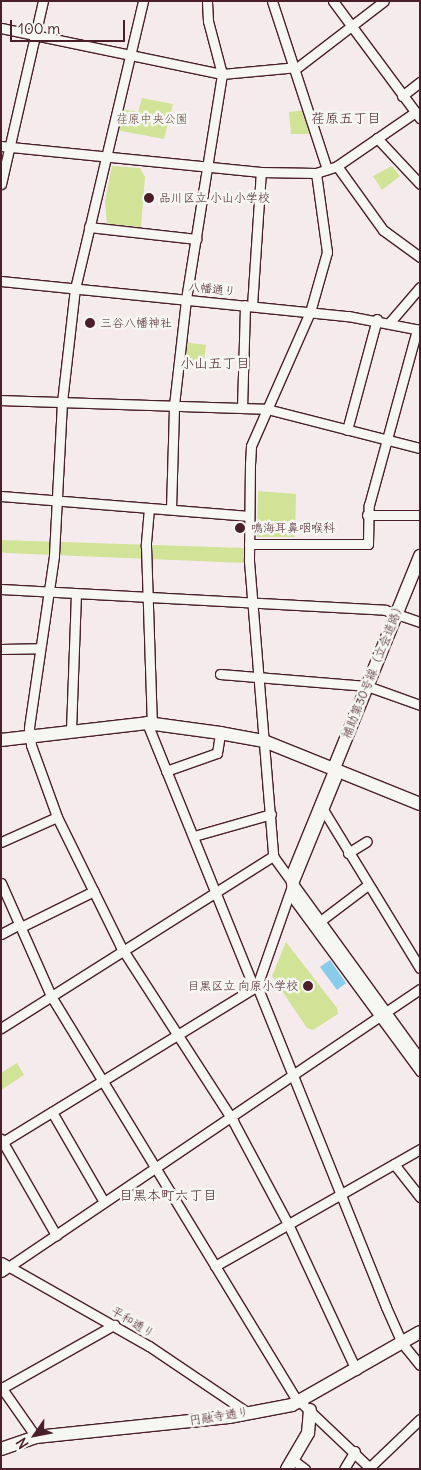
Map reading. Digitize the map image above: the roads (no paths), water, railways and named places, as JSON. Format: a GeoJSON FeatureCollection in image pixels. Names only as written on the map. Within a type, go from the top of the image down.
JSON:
{"type":"FeatureCollection","features":[{"type":"Feature","properties":{"kind":"street"},"geometry":{"type":"LineString","coordinates":[[1,184],[5,146],[43,1]]}},
{"type":"Feature","properties":{"kind":"street"},"geometry":{"type":"LineString","coordinates":[[142,1],[75,288],[62,402],[57,500],[49,593],[40,648],[30,737],[57,817],[94,892],[124,950],[230,1117],[288,1224],[356,1370]]}},
{"type":"Feature","properties":{"kind":"street"},"geometry":{"type":"LineString","coordinates":[[172,509],[174,406],[186,299],[222,74],[208,21],[207,1]]}},
{"type":"Feature","properties":{"kind":"street"},"geometry":{"type":"LineString","coordinates":[[272,1],[327,169]]}},
{"type":"Feature","properties":{"kind":"street"},"geometry":{"type":"LineString","coordinates":[[5,146],[262,172],[316,173],[337,166],[376,138],[417,115],[333,1]]}},
{"type":"Feature","properties":{"kind":"street"},"geometry":{"type":"LineString","coordinates":[[1,28],[222,74],[294,68],[384,1]]}},
{"type":"Feature","properties":{"kind":"street"},"geometry":{"type":"LineString","coordinates":[[402,96],[420,82]]}},
{"type":"Feature","properties":{"kind":"street"},"geometry":{"type":"LineString","coordinates":[[376,138],[420,184]]}},
{"type":"Feature","properties":{"kind":"street"},"geometry":{"type":"LineString","coordinates":[[337,166],[383,230],[420,257]]}},
{"type":"Feature","properties":{"kind":"street"},"geometry":{"type":"LineString","coordinates":[[242,408],[248,306],[262,172]]}},
{"type":"Feature","properties":{"kind":"street"},"geometry":{"type":"LineString","coordinates":[[316,173],[327,252],[310,312],[251,446],[249,544],[252,604],[273,856],[292,886],[383,1014],[420,1071]]}},
{"type":"Feature","properties":{"kind":"street"},"geometry":{"type":"LineString","coordinates":[[89,227],[196,239]]}},
{"type":"Feature","properties":{"kind":"street","name":"八幡通り"},"geometry":{"type":"LineString","coordinates":[[1,281],[377,319],[418,330]]}},
{"type":"Feature","properties":{"kind":"street"},"geometry":{"type":"LineString","coordinates":[[390,322],[420,287]]}},
{"type":"Feature","properties":{"kind":"street"},"geometry":{"type":"LineString","coordinates":[[347,430],[377,319]]}},
{"type":"Feature","properties":{"kind":"street"},"geometry":{"type":"LineString","coordinates":[[249,544],[368,544],[367,515],[418,330]]}},
{"type":"Feature","properties":{"kind":"street"},"geometry":{"type":"LineString","coordinates":[[1,400],[267,410],[420,448]]}},
{"type":"Feature","properties":{"kind":"street"},"geometry":{"type":"LineString","coordinates":[[1,496],[249,516]]}},
{"type":"Feature","properties":{"kind":"street"},"geometry":{"type":"LineString","coordinates":[[148,508],[149,723],[166,771],[402,1343],[420,1365]]}},
{"type":"Feature","properties":{"kind":"street"},"geometry":{"type":"LineString","coordinates":[[367,515],[420,515]]}},
{"type":"Feature","properties":{"kind":"street","name":"補助第30号線（立会道路）"},"geometry":{"type":"LineString","coordinates":[[334,768],[396,614],[416,573],[420,556]]}},
{"type":"Feature","properties":{"kind":"street"},"geometry":{"type":"LineString","coordinates":[[1,589],[385,610],[420,622]]}},
{"type":"Feature","properties":{"kind":"street"},"geometry":{"type":"LineString","coordinates":[[71,730],[76,594]]}},
{"type":"Feature","properties":{"kind":"street"},"geometry":{"type":"LineString","coordinates":[[1,649],[40,648]]}},
{"type":"Feature","properties":{"kind":"street"},"geometry":{"type":"LineString","coordinates":[[220,674],[367,686],[420,704]]}},
{"type":"Feature","properties":{"kind":"street"},"geometry":{"type":"LineString","coordinates":[[1,740],[71,730],[149,723],[220,732],[264,741],[420,804]]}},
{"type":"Feature","properties":{"kind":"street"},"geometry":{"type":"LineString","coordinates":[[166,771],[217,753],[220,732]]}},
{"type":"Feature","properties":{"kind":"street"},"geometry":{"type":"LineString","coordinates":[[56,1235],[2,1141],[255,986],[292,886],[336,778],[334,768]]}},
{"type":"Feature","properties":{"kind":"street"},"geometry":{"type":"LineString","coordinates":[[334,768],[290,876],[292,886],[298,906],[420,1059]]}},
{"type":"Feature","properties":{"kind":"street"},"geometry":{"type":"LineString","coordinates":[[324,811],[420,968]]}},
{"type":"Feature","properties":{"kind":"street"},"geometry":{"type":"LineString","coordinates":[[194,836],[271,814]]}},
{"type":"Feature","properties":{"kind":"street"},"geometry":{"type":"LineString","coordinates":[[1,842],[57,817]]}},
{"type":"Feature","properties":{"kind":"street"},"geometry":{"type":"LineString","coordinates":[[348,853],[368,841]]}},
{"type":"Feature","properties":{"kind":"street"},"geometry":{"type":"LineString","coordinates":[[1,1028],[273,856]]}},
{"type":"Feature","properties":{"kind":"street"},"geometry":{"type":"LineString","coordinates":[[1,883],[51,996],[215,1266],[305,1406],[356,1451],[370,1468],[420,1419]]}},
{"type":"Feature","properties":{"kind":"street"},"geometry":{"type":"LineString","coordinates":[[319,922],[368,885]]}},
{"type":"Feature","properties":{"kind":"street"},"geometry":{"type":"LineString","coordinates":[[1,934],[94,892]]}},
{"type":"Feature","properties":{"kind":"street"},"geometry":{"type":"LineString","coordinates":[[1,1272],[420,989]]}},
{"type":"Feature","properties":{"kind":"street"},"geometry":{"type":"LineString","coordinates":[[52,1112],[104,1202]]}},
{"type":"Feature","properties":{"kind":"street"},"geometry":{"type":"LineString","coordinates":[[215,1266],[420,1148]]}},
{"type":"Feature","properties":{"kind":"street"},"geometry":{"type":"LineString","coordinates":[[394,1164],[420,1197]]}},
{"type":"Feature","properties":{"kind":"street","name":"平和通り"},"geometry":{"type":"LineString","coordinates":[[1,1262],[114,1325],[223,1393],[247,1412]]}},
{"type":"Feature","properties":{"kind":"street"},"geometry":{"type":"LineString","coordinates":[[36,1437],[2,1387],[114,1325]]}},
{"type":"Feature","properties":{"kind":"street","name":"円融寺通り"},"geometry":{"type":"LineString","coordinates":[[1,1449],[36,1437],[228,1417],[247,1412],[305,1406],[356,1370],[420,1332]]}},
{"type":"Feature","properties":{"kind":"street"},"geometry":{"type":"LineString","coordinates":[[305,1406],[308,1433],[290,1464],[305,1469]]}},
{"type":"Feature","properties":{"kind":"street"},"geometry":{"type":"LineString","coordinates":[[344,1469],[356,1451]]}},
{"type":"Feature","properties":{"kind":"water"},"geometry":{"type":"Polygon","coordinates":[[[330,960],[346,983],[337,990],[320,967],[330,960]]]}},
{"type":"Feature","properties":{"kind":"place","name":"品川区立 小山小学校"},"geometry":{"type":"Point","coordinates":[149,198]}},
{"type":"Feature","properties":{"kind":"place","name":"三谷八幡神社"},"geometry":{"type":"Point","coordinates":[90,323]}},
{"type":"Feature","properties":{"kind":"place","name":"鳴海耳鼻咽喉科"},"geometry":{"type":"Point","coordinates":[240,528]}},
{"type":"Feature","properties":{"kind":"place","name":"目黒区立 向原小学校"},"geometry":{"type":"Point","coordinates":[308,986]}},
{"type":"Feature","properties":{"kind":"district","name":"荏原五丁目"},"geometry":{"type":"Point","coordinates":[346,118]}},
{"type":"Feature","properties":{"kind":"district","name":"小山五丁目"},"geometry":{"type":"Point","coordinates":[215,363]}},
{"type":"Feature","properties":{"kind":"district","name":"目黒本町六丁目"},"geometry":{"type":"Point","coordinates":[168,1195]}},
{"type":"Feature","properties":{"kind":"park label","name":"荏原中央公園"},"geometry":{"type":"Point","coordinates":[152,119]}}]}
